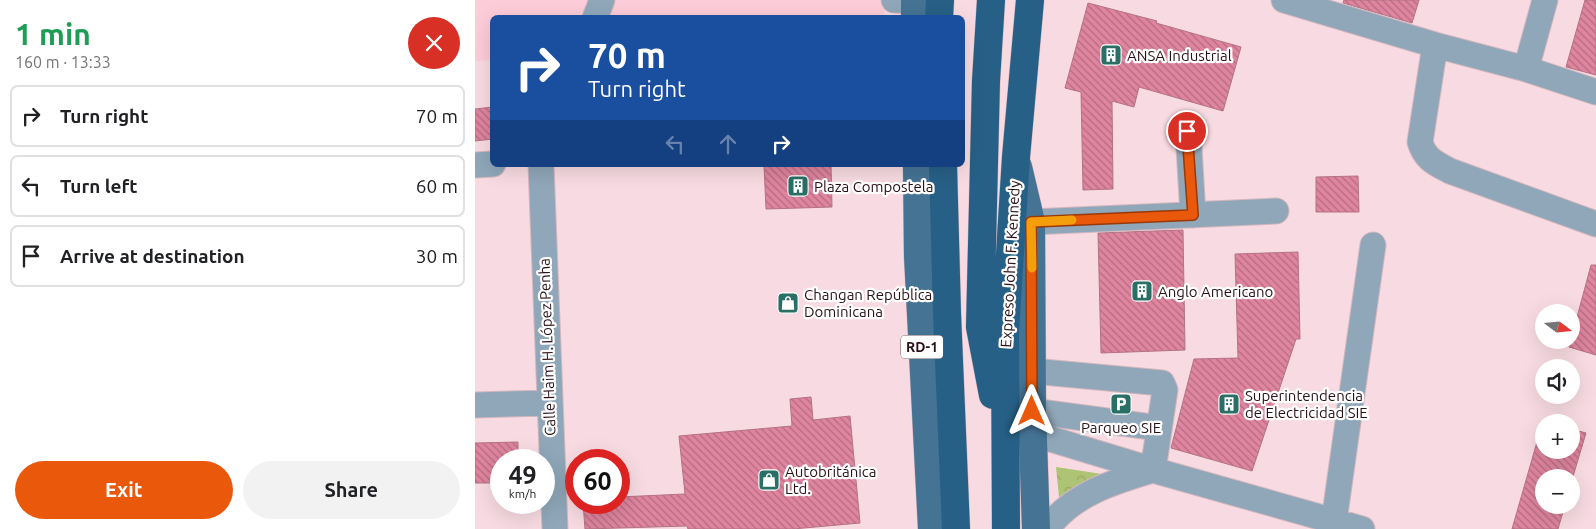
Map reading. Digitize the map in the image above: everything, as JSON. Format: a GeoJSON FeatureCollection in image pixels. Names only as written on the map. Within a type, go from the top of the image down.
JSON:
{"type":"FeatureCollection","features":[{"type":"Feature","properties":{"kind":"highway"},"geometry":{"type":"LineString","coordinates":[[991,0],[986,81],[979,327],[1005,458]]}},
{"type":"Feature","properties":{"kind":"highway","name":"Expreso John F. Kennedy"},"geometry":{"type":"LineString","coordinates":[[1006,529],[1005,333],[1016,157],[1031,0]]}},
{"type":"Feature","properties":{"kind":"highway"},"geometry":{"type":"LineString","coordinates":[[915,4],[934,15]]}},
{"type":"Feature","properties":{"kind":"highway","name":"RD-1"},"geometry":{"type":"LineString","coordinates":[[943,167],[956,529]]}},
{"type":"Feature","properties":{"kind":"main road"},"geometry":{"type":"LineString","coordinates":[[1016,157],[1031,222],[1036,529]]}},
{"type":"Feature","properties":{"kind":"main road","name":"RD-1"},"geometry":{"type":"LineString","coordinates":[[917,167],[918,256],[932,529]]}},
{"type":"Feature","properties":{"kind":"street"},"geometry":{"type":"LineString","coordinates":[[596,15],[602,0]]}},
{"type":"Feature","properties":{"kind":"street"},"geometry":{"type":"LineString","coordinates":[[1285,0],[1435,45],[1527,70],[1596,92]]}},
{"type":"Feature","properties":{"kind":"street"},"geometry":{"type":"LineString","coordinates":[[1527,70],[1545,0]]}},
{"type":"Feature","properties":{"kind":"street"},"geometry":{"type":"LineString","coordinates":[[1435,45],[1420,142],[1423,153],[1450,172],[1596,224]]}},
{"type":"Feature","properties":{"kind":"street"},"geometry":{"type":"LineString","coordinates":[[1187,131],[1193,215]]}},
{"type":"Feature","properties":{"kind":"street"},"geometry":{"type":"LineString","coordinates":[[475,165],[490,164]]}},
{"type":"Feature","properties":{"kind":"street","name":"Calle Haim H. López Penha"},"geometry":{"type":"LineString","coordinates":[[541,167],[555,529]]}},
{"type":"Feature","properties":{"kind":"street"},"geometry":{"type":"LineString","coordinates":[[1031,222],[1276,211]]}},
{"type":"Feature","properties":{"kind":"street"},"geometry":{"type":"LineString","coordinates":[[1333,521],[1373,244]]}},
{"type":"Feature","properties":{"kind":"street"},"geometry":{"type":"LineString","coordinates":[[1032,371],[1162,383],[1165,390],[1153,470]]}},
{"type":"Feature","properties":{"kind":"street"},"geometry":{"type":"LineString","coordinates":[[475,405],[549,403]]}},
{"type":"Feature","properties":{"kind":"street"},"geometry":{"type":"LineString","coordinates":[[1033,422],[1159,428]]}},
{"type":"Feature","properties":{"kind":"street"},"geometry":{"type":"LineString","coordinates":[[1033,422],[1153,470],[1362,529]]}},
{"type":"Feature","properties":{"kind":"street"},"geometry":{"type":"LineString","coordinates":[[1047,529],[1065,509],[1085,496],[1112,482],[1153,470]]}},
{"type":"Feature","properties":{"kind":"shaded area"},"geometry":{"type":"Polygon","coordinates":[[[475,0],[885,0],[884,15],[490,15],[490,60],[475,61],[475,0]]]}},
{"type":"Feature","properties":{"kind":"green space"},"geometry":{"type":"Polygon","coordinates":[[[1056,467],[1102,474],[1084,493],[1059,497],[1056,467]]]}},
{"type":"Feature","properties":{"kind":"building"},"geometry":{"type":"Polygon","coordinates":[[[1344,0],[1419,0],[1412,23],[1343,3],[1344,0]]]}},
{"type":"Feature","properties":{"kind":"building"},"geometry":{"type":"Polygon","coordinates":[[[1585,0],[1596,0],[1596,75],[1566,67],[1585,0]]]}},
{"type":"Feature","properties":{"kind":"building"},"geometry":{"type":"Polygon","coordinates":[[[1088,3],[1157,21],[1156,23],[1241,47],[1223,111],[1139,87],[1134,107],[1112,101],[1113,189],[1083,190],[1081,92],[1065,88],[1088,3]]]}},
{"type":"Feature","properties":{"kind":"building"},"geometry":{"type":"Polygon","coordinates":[[[490,107],[490,139],[475,141],[475,109],[490,107]]]}},
{"type":"Feature","properties":{"kind":"building","name":"Plaza Compostela"},"geometry":{"type":"Polygon","coordinates":[[[764,167],[831,167],[832,207],[766,209],[764,167]]]}},
{"type":"Feature","properties":{"kind":"building"},"geometry":{"type":"Polygon","coordinates":[[[1358,176],[1359,212],[1316,212],[1316,177],[1358,176]]]}},
{"type":"Feature","properties":{"kind":"building","name":"Anglo Americano"},"geometry":{"type":"Polygon","coordinates":[[[1183,230],[1185,350],[1101,353],[1098,233],[1183,230]]]}},
{"type":"Feature","properties":{"kind":"building"},"geometry":{"type":"Polygon","coordinates":[[[1298,252],[1300,339],[1296,339],[1252,471],[1171,448],[1194,359],[1238,358],[1235,254],[1298,252]]]}},
{"type":"Feature","properties":{"kind":"building"},"geometry":{"type":"Polygon","coordinates":[[[1591,265],[1596,265],[1596,355],[1576,349],[1580,349],[1580,306],[1591,265]]]}},
{"type":"Feature","properties":{"kind":"building","name":"Autobritánica Ltd."},"geometry":{"type":"Polygon","coordinates":[[[811,397],[813,420],[850,416],[860,523],[793,529],[688,529],[687,526],[585,529],[584,514],[630,514],[630,496],[685,494],[679,436],[792,426],[790,399],[811,397]]]}},
{"type":"Feature","properties":{"kind":"building"},"geometry":{"type":"Polygon","coordinates":[[[1580,431],[1586,433],[1580,453],[1580,431]]]}},
{"type":"Feature","properties":{"kind":"building"},"geometry":{"type":"Polygon","coordinates":[[[518,442],[518,449],[490,449],[490,483],[475,483],[475,443],[518,442]]]}},
{"type":"Feature","properties":{"kind":"building"},"geometry":{"type":"Polygon","coordinates":[[[1535,449],[1535,459],[1578,459],[1575,469],[1535,469],[1535,514],[1562,514],[1558,529],[1512,529],[1535,449]]]}},
{"type":"Feature","properties":{"kind":"slow traffic"},"geometry":{"type":"LineString","coordinates":[[1032,268],[1031,222],[1072,220]]}},
{"type":"Feature","properties":{"kind":"place","name":"ANSA Industrial"},"geometry":{"type":"Point","coordinates":[1111,55]}},
{"type":"Feature","properties":{"kind":"place","name":"Plaza Compostela"},"geometry":{"type":"Point","coordinates":[798,186]}},
{"type":"Feature","properties":{"kind":"place","name":"Anglo Americano"},"geometry":{"type":"Point","coordinates":[1142,291]}},
{"type":"Feature","properties":{"kind":"place","name":"Changan República Dominicana"},"geometry":{"type":"Point","coordinates":[788,303]}},
{"type":"Feature","properties":{"kind":"place","name":"Parqueo SIE"},"geometry":{"type":"Point","coordinates":[1121,404]}},
{"type":"Feature","properties":{"kind":"place","name":"Superintendencia de Electricidad SIE"},"geometry":{"type":"Point","coordinates":[1229,404]}},
{"type":"Feature","properties":{"kind":"place","name":"Autobritánica Ltd."},"geometry":{"type":"Point","coordinates":[769,480]}},
{"type":"Feature","properties":{"kind":"route"},"geometry":{"type":"LineString","coordinates":[[1032,411],[1031,222],[1193,215],[1187,131]]}}]}
